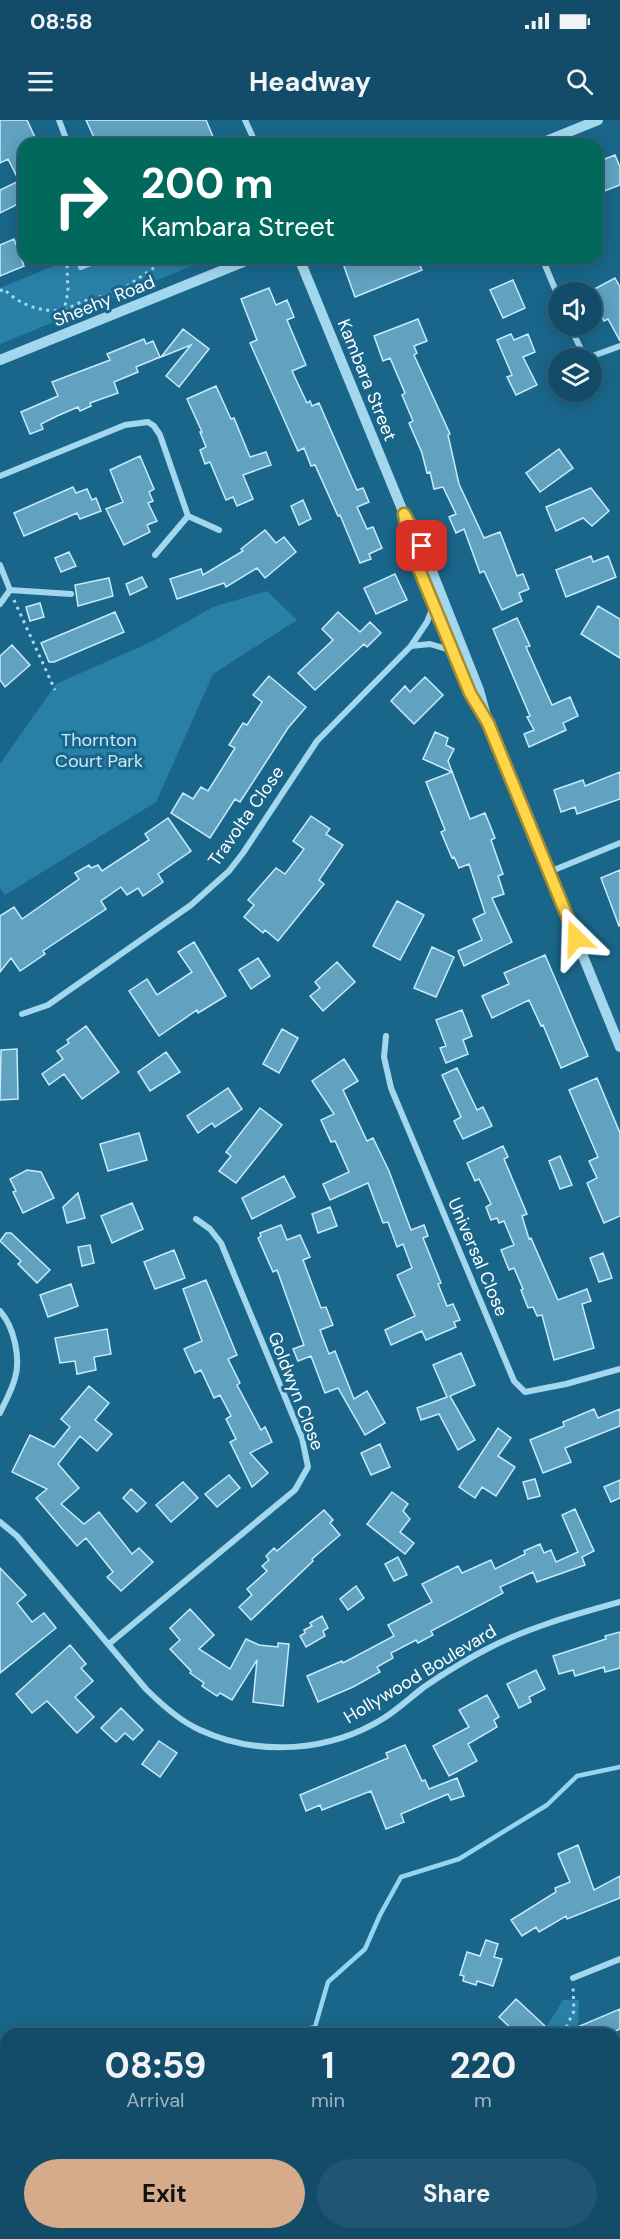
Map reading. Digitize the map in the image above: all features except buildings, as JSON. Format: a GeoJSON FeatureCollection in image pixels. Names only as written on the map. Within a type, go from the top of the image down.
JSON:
{"type":"FeatureCollection","features":[{"type":"Feature","properties":{"kind":"street"},"geometry":{"type":"LineString","coordinates":[[59,120],[66,138]]}},
{"type":"Feature","properties":{"kind":"street"},"geometry":{"type":"LineString","coordinates":[[245,120],[251,138]]}},
{"type":"Feature","properties":{"kind":"street"},"geometry":{"type":"LineString","coordinates":[[554,138],[598,120]]}},
{"type":"Feature","properties":{"kind":"street"},"geometry":{"type":"LineString","coordinates":[[81,267],[88,264]]}},
{"type":"Feature","properties":{"kind":"street","name":"Sheehy Road"},"geometry":{"type":"LineString","coordinates":[[0,360],[238,264]]}},
{"type":"Feature","properties":{"kind":"street","name":"Kambara Street"},"geometry":{"type":"LineString","coordinates":[[300,264],[404,514],[422,546],[479,690],[488,723],[620,1047]]}},
{"type":"Feature","properties":{"kind":"street"},"geometry":{"type":"LineString","coordinates":[[545,264],[552,282]]}},
{"type":"Feature","properties":{"kind":"street"},"geometry":{"type":"LineString","coordinates":[[602,352],[620,346]]}},
{"type":"Feature","properties":{"kind":"street"},"geometry":{"type":"LineString","coordinates":[[0,476],[125,425],[148,422],[160,435],[188,516],[219,530]]}},
{"type":"Feature","properties":{"kind":"street","name":"Kambara Street"},"geometry":{"type":"LineString","coordinates":[[404,514],[412,551],[470,693],[488,723]]}},
{"type":"Feature","properties":{"kind":"street"},"geometry":{"type":"LineString","coordinates":[[155,555],[188,516]]}},
{"type":"Feature","properties":{"kind":"street"},"geometry":{"type":"LineString","coordinates":[[0,565],[10,590]]}},
{"type":"Feature","properties":{"kind":"street"},"geometry":{"type":"LineString","coordinates":[[10,590],[71,594]]}},
{"type":"Feature","properties":{"kind":"street"},"geometry":{"type":"LineString","coordinates":[[0,604],[10,590]]}},
{"type":"Feature","properties":{"kind":"street","name":"Travolta Close"},"geometry":{"type":"LineString","coordinates":[[22,1014],[48,1005],[209,890],[243,853],[317,741],[411,646],[427,622],[434,605]]}},
{"type":"Feature","properties":{"kind":"street"},"geometry":{"type":"LineString","coordinates":[[411,646],[430,644],[453,651]]}},
{"type":"Feature","properties":{"kind":"street"},"geometry":{"type":"LineString","coordinates":[[549,872],[620,843]]}},
{"type":"Feature","properties":{"kind":"street","name":"Universal Close"},"geometry":{"type":"LineString","coordinates":[[386,1036],[384,1057],[391,1088],[514,1381],[525,1392],[620,1370]]}},
{"type":"Feature","properties":{"kind":"street","name":"Goldwyn Close"},"geometry":{"type":"LineString","coordinates":[[109,1644],[295,1490],[308,1467],[302,1438],[221,1243],[210,1229],[196,1219]]}},
{"type":"Feature","properties":{"kind":"street"},"geometry":{"type":"LineString","coordinates":[[0,1311],[14,1338],[17,1358],[15,1377],[0,1413]]}},
{"type":"Feature","properties":{"kind":"street","name":"Hollywood Boulevard"},"geometry":{"type":"LineString","coordinates":[[0,1522],[17,1536],[146,1689],[162,1704],[199,1730],[226,1740],[256,1747],[307,1746],[334,1741],[371,1725],[459,1664],[516,1635],[550,1622],[620,1602]]}},
{"type":"Feature","properties":{"kind":"street"},"geometry":{"type":"LineString","coordinates":[[573,1978],[620,1959]]}},
{"type":"Feature","properties":{"kind":"path"},"geometry":{"type":"LineString","coordinates":[[64,310],[68,292],[67,267],[70,264]]}},
{"type":"Feature","properties":{"kind":"path"},"geometry":{"type":"LineString","coordinates":[[0,291],[4,289],[19,302],[48,310],[64,310],[130,286],[160,264]]}},
{"type":"Feature","properties":{"kind":"path"},"geometry":{"type":"LineString","coordinates":[[10,590],[55,690]]}},
{"type":"Feature","properties":{"kind":"path"},"geometry":{"type":"LineString","coordinates":[[566,2028],[574,2011],[573,1978]]}},
{"type":"Feature","properties":{"kind":"green space"},"geometry":{"type":"Polygon","coordinates":[[[58,264],[196,264],[0,344],[0,288],[58,264]]]}},
{"type":"Feature","properties":{"kind":"green space","name":"Thornton Court Park"},"geometry":{"type":"Polygon","coordinates":[[[267,591],[297,620],[213,674],[156,802],[5,895],[0,888],[0,764],[56,684],[151,642],[213,607],[267,591]]]}},
{"type":"Feature","properties":{"kind":"green space"},"geometry":{"type":"Polygon","coordinates":[[[563,2000],[579,2000],[578,2028],[546,2028],[563,2000]]]}},
{"type":"Feature","properties":{"kind":"waterway"},"geometry":{"type":"LineString","coordinates":[[311,2028],[315,2027],[328,1982],[365,1949],[401,1877],[459,1859],[547,1805],[577,1776],[620,1767]]}},
{"type":"Feature","properties":{"kind":"route"},"geometry":{"type":"LineString","coordinates":[[422,546],[404,514],[412,551],[470,693],[488,723],[576,938]]}}]}
